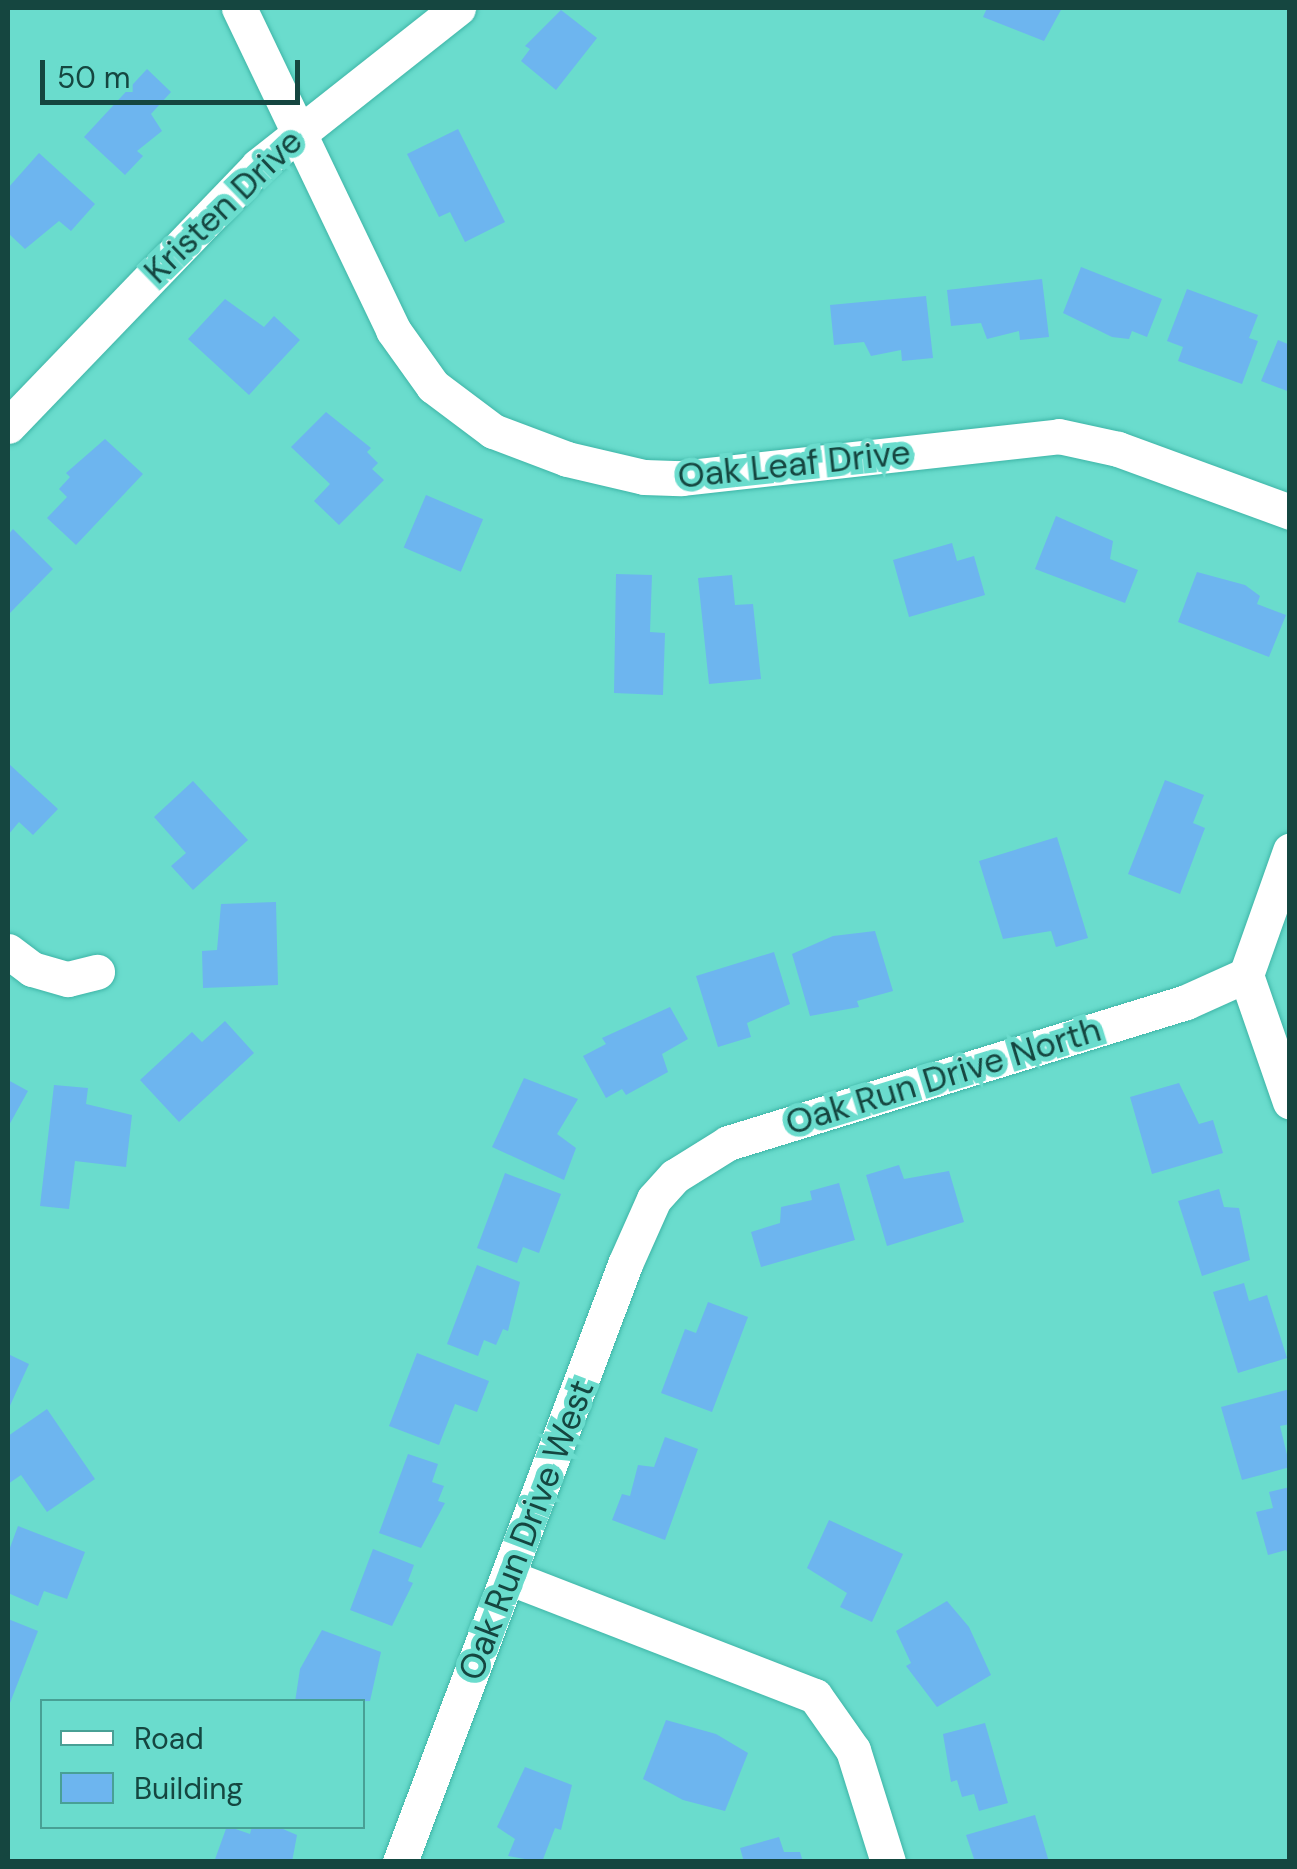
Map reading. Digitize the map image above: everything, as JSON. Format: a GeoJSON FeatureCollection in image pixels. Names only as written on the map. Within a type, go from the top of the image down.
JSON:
{"type":"FeatureCollection","features":[{"type":"Feature","properties":{"kind":"street","name":"Oak Leaf Drive"},"geometry":{"type":"LineString","coordinates":[[238,8],[412,360],[462,414],[511,438],[566,459],[644,477],[681,478],[1059,436],[1118,449],[1290,512]]}},
{"type":"Feature","properties":{"kind":"street","name":"Kristen Drive"},"geometry":{"type":"LineString","coordinates":[[8,426],[215,206],[298,132],[403,57],[458,8]]}},
{"type":"Feature","properties":{"kind":"street"},"geometry":{"type":"LineString","coordinates":[[1290,852],[1246,975],[1290,1102]]}},
{"type":"Feature","properties":{"kind":"street"},"geometry":{"type":"LineString","coordinates":[[8,951],[32,969],[68,980],[97,972]]}},
{"type":"Feature","properties":{"kind":"street","name":"Oak Run Drive North"},"geometry":{"type":"LineString","coordinates":[[654,1199],[696,1160],[728,1143],[1186,1002],[1246,975]]}},
{"type":"Feature","properties":{"kind":"street","name":"Oak Run Drive West"},"geometry":{"type":"LineString","coordinates":[[400,1862],[654,1199]]}},
{"type":"Feature","properties":{"kind":"street"},"geometry":{"type":"LineString","coordinates":[[508,1577],[815,1696],[853,1750],[888,1862]]}},
{"type":"Feature","properties":{"kind":"building"},"geometry":{"type":"Polygon","coordinates":[[[987,8],[1062,8],[1044,41],[983,17],[987,8]]]}},
{"type":"Feature","properties":{"kind":"building"},"geometry":{"type":"Polygon","coordinates":[[[561,10],[597,38],[556,90],[521,61],[530,49],[525,46],[561,10]]]}},
{"type":"Feature","properties":{"kind":"building"},"geometry":{"type":"Polygon","coordinates":[[[147,69],[171,92],[151,114],[162,131],[137,151],[143,156],[125,175],[84,137],[147,69]]]}},
{"type":"Feature","properties":{"kind":"building"},"geometry":{"type":"Polygon","coordinates":[[[458,129],[505,222],[465,242],[450,212],[439,217],[407,154],[458,129]]]}},
{"type":"Feature","properties":{"kind":"building"},"geometry":{"type":"Polygon","coordinates":[[[39,153],[95,204],[71,231],[59,221],[25,249],[8,233],[8,188],[39,153]]]}},
{"type":"Feature","properties":{"kind":"building"},"geometry":{"type":"Polygon","coordinates":[[[1081,267],[1162,299],[1147,337],[1132,331],[1129,339],[1112,337],[1063,313],[1081,267]]]}},
{"type":"Feature","properties":{"kind":"building"},"geometry":{"type":"Polygon","coordinates":[[[1042,279],[1049,337],[1020,340],[1019,331],[987,339],[981,323],[951,326],[947,290],[1042,279]]]}},
{"type":"Feature","properties":{"kind":"building"},"geometry":{"type":"Polygon","coordinates":[[[1187,289],[1258,315],[1249,338],[1258,341],[1242,384],[1178,361],[1183,347],[1167,341],[1187,289]]]}},
{"type":"Feature","properties":{"kind":"building"},"geometry":{"type":"Polygon","coordinates":[[[926,296],[933,358],[902,361],[901,350],[871,356],[864,342],[834,345],[830,305],[926,296]]]}},
{"type":"Feature","properties":{"kind":"building"},"geometry":{"type":"Polygon","coordinates":[[[225,299],[264,327],[274,316],[300,340],[249,395],[188,339],[225,299]]]}},
{"type":"Feature","properties":{"kind":"building"},"geometry":{"type":"Polygon","coordinates":[[[1278,340],[1290,345],[1290,392],[1261,381],[1278,340]]]}},
{"type":"Feature","properties":{"kind":"building"},"geometry":{"type":"Polygon","coordinates":[[[326,412],[371,448],[367,452],[378,463],[372,469],[384,480],[339,525],[314,501],[330,484],[291,447],[326,412]]]}},
{"type":"Feature","properties":{"kind":"building"},"geometry":{"type":"Polygon","coordinates":[[[105,439],[143,474],[76,545],[47,518],[67,497],[59,489],[70,477],[66,473],[105,439]]]}},
{"type":"Feature","properties":{"kind":"building"},"geometry":{"type":"Polygon","coordinates":[[[426,495],[483,519],[461,572],[404,547],[426,495]]]}},
{"type":"Feature","properties":{"kind":"building"},"geometry":{"type":"Polygon","coordinates":[[[1056,516],[1113,541],[1110,559],[1138,570],[1125,603],[1035,569],[1056,516]]]}},
{"type":"Feature","properties":{"kind":"building"},"geometry":{"type":"Polygon","coordinates":[[[13,529],[53,569],[8,615],[8,535],[13,529]]]}},
{"type":"Feature","properties":{"kind":"building"},"geometry":{"type":"Polygon","coordinates":[[[952,543],[957,561],[974,556],[985,595],[909,617],[893,560],[952,543]]]}},
{"type":"Feature","properties":{"kind":"building"},"geometry":{"type":"Polygon","coordinates":[[[1197,572],[1245,585],[1260,596],[1257,604],[1286,615],[1269,657],[1178,622],[1197,572]]]}},
{"type":"Feature","properties":{"kind":"building"},"geometry":{"type":"Polygon","coordinates":[[[616,574],[652,575],[650,632],[665,633],[663,695],[614,693],[616,574]]]}},
{"type":"Feature","properties":{"kind":"building"},"geometry":{"type":"Polygon","coordinates":[[[732,575],[735,605],[753,604],[761,679],[709,684],[698,578],[732,575]]]}},
{"type":"Feature","properties":{"kind":"building"},"geometry":{"type":"Polygon","coordinates":[[[8,763],[58,809],[33,835],[19,822],[8,835],[8,763]]]}},
{"type":"Feature","properties":{"kind":"building"},"geometry":{"type":"Polygon","coordinates":[[[1165,780],[1204,795],[1193,823],[1205,828],[1180,894],[1128,874],[1165,780]]]}},
{"type":"Feature","properties":{"kind":"building"},"geometry":{"type":"Polygon","coordinates":[[[193,781],[248,840],[193,890],[171,866],[186,853],[154,817],[193,781]]]}},
{"type":"Feature","properties":{"kind":"building"},"geometry":{"type":"Polygon","coordinates":[[[1057,837],[1088,938],[1056,947],[1051,931],[1003,939],[979,861],[1057,837]]]}},
{"type":"Feature","properties":{"kind":"building"},"geometry":{"type":"Polygon","coordinates":[[[276,902],[278,985],[203,988],[202,951],[217,950],[221,904],[276,902]]]}},
{"type":"Feature","properties":{"kind":"building"},"geometry":{"type":"Polygon","coordinates":[[[875,931],[893,991],[857,1001],[859,1007],[810,1016],[792,954],[833,936],[875,931]]]}},
{"type":"Feature","properties":{"kind":"building"},"geometry":{"type":"Polygon","coordinates":[[[774,952],[790,1004],[747,1023],[751,1037],[718,1047],[696,976],[774,952]]]}},
{"type":"Feature","properties":{"kind":"building"},"geometry":{"type":"Polygon","coordinates":[[[670,1007],[688,1039],[662,1054],[668,1072],[626,1095],[622,1089],[606,1098],[583,1056],[606,1044],[602,1038],[670,1007]]]}},
{"type":"Feature","properties":{"kind":"building"},"geometry":{"type":"Polygon","coordinates":[[[225,1021],[254,1053],[179,1122],[140,1080],[192,1032],[202,1042],[225,1021]]]}},
{"type":"Feature","properties":{"kind":"building"},"geometry":{"type":"Polygon","coordinates":[[[524,1078],[578,1099],[557,1134],[576,1148],[564,1180],[492,1147],[524,1078]]]}},
{"type":"Feature","properties":{"kind":"building"},"geometry":{"type":"Polygon","coordinates":[[[8,1080],[28,1091],[8,1127],[8,1080]]]}},
{"type":"Feature","properties":{"kind":"building"},"geometry":{"type":"Polygon","coordinates":[[[1179,1083],[1199,1124],[1213,1120],[1223,1153],[1152,1174],[1130,1097],[1179,1083]]]}},
{"type":"Feature","properties":{"kind":"building"},"geometry":{"type":"Polygon","coordinates":[[[54,1085],[88,1088],[86,1104],[132,1115],[126,1167],[75,1161],[69,1209],[40,1206],[54,1085]]]}},
{"type":"Feature","properties":{"kind":"building"},"geometry":{"type":"Polygon","coordinates":[[[899,1165],[904,1179],[949,1171],[964,1222],[887,1246],[866,1175],[899,1165]]]}},
{"type":"Feature","properties":{"kind":"building"},"geometry":{"type":"Polygon","coordinates":[[[505,1173],[561,1194],[539,1253],[523,1247],[517,1263],[477,1248],[505,1173]]]}},
{"type":"Feature","properties":{"kind":"building"},"geometry":{"type":"Polygon","coordinates":[[[839,1183],[855,1240],[761,1267],[751,1232],[780,1223],[781,1207],[812,1200],[810,1191],[839,1183]]]}},
{"type":"Feature","properties":{"kind":"building"},"geometry":{"type":"Polygon","coordinates":[[[1219,1189],[1224,1207],[1239,1208],[1250,1260],[1202,1276],[1178,1201],[1219,1189]]]}},
{"type":"Feature","properties":{"kind":"building"},"geometry":{"type":"Polygon","coordinates":[[[477,1265],[520,1282],[508,1331],[503,1329],[496,1345],[484,1340],[478,1356],[447,1344],[477,1265]]]}},
{"type":"Feature","properties":{"kind":"building"},"geometry":{"type":"Polygon","coordinates":[[[1244,1283],[1249,1301],[1267,1295],[1287,1358],[1238,1373],[1213,1292],[1244,1283]]]}},
{"type":"Feature","properties":{"kind":"building"},"geometry":{"type":"Polygon","coordinates":[[[708,1302],[748,1317],[712,1412],[661,1393],[685,1329],[696,1333],[708,1302]]]}},
{"type":"Feature","properties":{"kind":"building"},"geometry":{"type":"Polygon","coordinates":[[[417,1353],[489,1381],[477,1412],[455,1404],[439,1445],[389,1426],[417,1353]]]}},
{"type":"Feature","properties":{"kind":"building"},"geometry":{"type":"Polygon","coordinates":[[[8,1354],[29,1364],[8,1410],[8,1354]]]}},
{"type":"Feature","properties":{"kind":"building"},"geometry":{"type":"Polygon","coordinates":[[[1290,1389],[1290,1424],[1280,1426],[1290,1467],[1242,1480],[1221,1407],[1290,1389]]]}},
{"type":"Feature","properties":{"kind":"building"},"geometry":{"type":"Polygon","coordinates":[[[47,1409],[95,1479],[47,1512],[21,1475],[8,1484],[8,1436],[47,1409]]]}},
{"type":"Feature","properties":{"kind":"building"},"geometry":{"type":"Polygon","coordinates":[[[665,1437],[698,1449],[665,1540],[612,1520],[622,1494],[630,1496],[638,1465],[654,1467],[665,1437]]]}},
{"type":"Feature","properties":{"kind":"building"},"geometry":{"type":"Polygon","coordinates":[[[408,1454],[438,1464],[432,1482],[444,1486],[438,1501],[445,1503],[421,1548],[379,1533],[408,1454]]]}},
{"type":"Feature","properties":{"kind":"building"},"geometry":{"type":"Polygon","coordinates":[[[1290,1487],[1290,1558],[1286,1550],[1268,1555],[1256,1512],[1273,1508],[1269,1492],[1290,1487]]]}},
{"type":"Feature","properties":{"kind":"building"},"geometry":{"type":"Polygon","coordinates":[[[829,1520],[903,1554],[872,1622],[840,1607],[847,1593],[807,1568],[829,1520]]]}},
{"type":"Feature","properties":{"kind":"building"},"geometry":{"type":"Polygon","coordinates":[[[18,1526],[85,1552],[67,1599],[44,1591],[38,1606],[8,1593],[8,1553],[18,1526]]]}},
{"type":"Feature","properties":{"kind":"building"},"geometry":{"type":"Polygon","coordinates":[[[373,1549],[414,1565],[408,1581],[413,1583],[392,1626],[350,1610],[373,1549]]]}},
{"type":"Feature","properties":{"kind":"building"},"geometry":{"type":"Polygon","coordinates":[[[947,1601],[969,1627],[991,1675],[937,1707],[906,1666],[911,1663],[896,1631],[947,1601]]]}},
{"type":"Feature","properties":{"kind":"building"},"geometry":{"type":"Polygon","coordinates":[[[8,1619],[38,1631],[8,1708],[8,1619]]]}},
{"type":"Feature","properties":{"kind":"building"},"geometry":{"type":"Polygon","coordinates":[[[322,1630],[381,1652],[370,1701],[295,1699],[300,1669],[322,1630]]]}},
{"type":"Feature","properties":{"kind":"building"},"geometry":{"type":"Polygon","coordinates":[[[666,1720],[716,1734],[748,1753],[725,1811],[683,1800],[643,1779],[666,1720]]]}},
{"type":"Feature","properties":{"kind":"building"},"geometry":{"type":"Polygon","coordinates":[[[985,1723],[1008,1803],[979,1811],[974,1794],[962,1797],[957,1780],[951,1782],[943,1734],[985,1723]]]}},
{"type":"Feature","properties":{"kind":"building"},"geometry":{"type":"Polygon","coordinates":[[[525,1767],[572,1785],[561,1830],[555,1828],[542,1862],[508,1856],[515,1839],[497,1827],[525,1767]]]}},
{"type":"Feature","properties":{"kind":"building"},"geometry":{"type":"Polygon","coordinates":[[[1035,1815],[1049,1862],[975,1862],[966,1835],[1035,1815]]]}},
{"type":"Feature","properties":{"kind":"building"},"geometry":{"type":"Polygon","coordinates":[[[226,1829],[250,1834],[251,1829],[283,1829],[297,1835],[292,1862],[214,1862],[226,1829]]]}},
{"type":"Feature","properties":{"kind":"building"},"geometry":{"type":"Polygon","coordinates":[[[779,1837],[784,1852],[800,1852],[803,1862],[744,1862],[740,1848],[779,1837]]]}}]}
